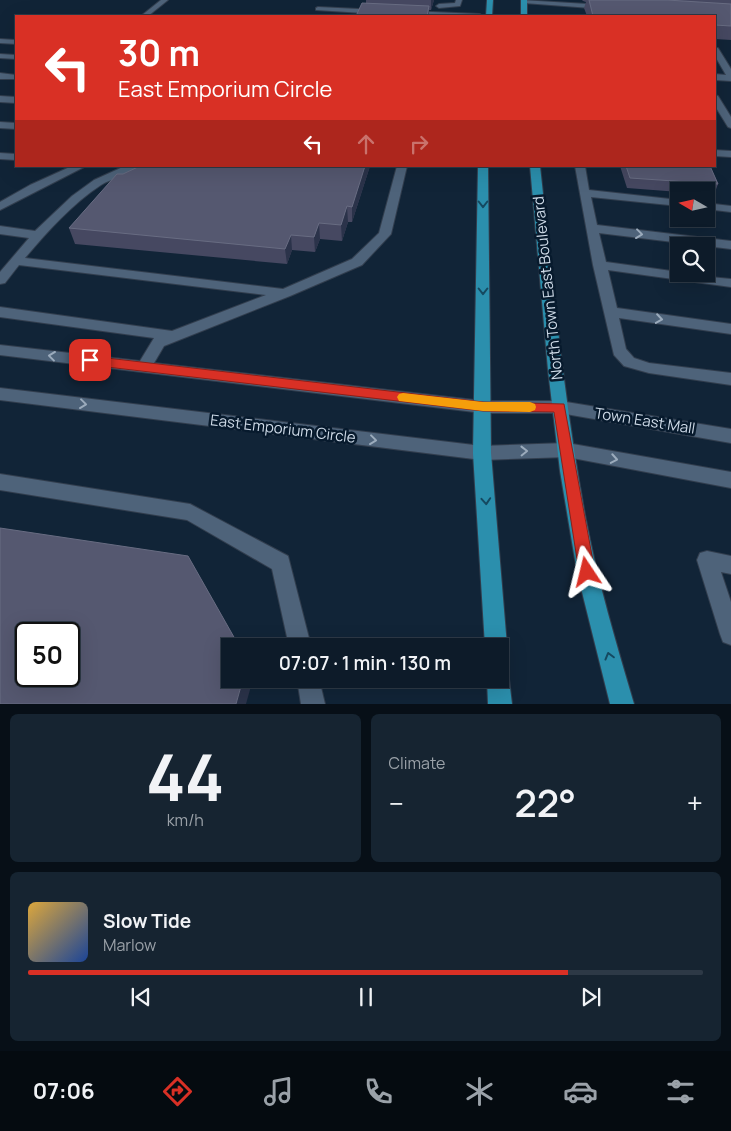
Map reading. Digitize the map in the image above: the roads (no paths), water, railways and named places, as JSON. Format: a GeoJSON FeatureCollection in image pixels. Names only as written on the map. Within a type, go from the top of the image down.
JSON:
{"type":"FeatureCollection","features":[{"type":"Feature","properties":{"kind":"main road"},"geometry":{"type":"LineString","coordinates":[[488,15],[490,0]]}},
{"type":"Feature","properties":{"kind":"main road"},"geometry":{"type":"LineString","coordinates":[[524,1],[524,14]]}},
{"type":"Feature","properties":{"kind":"main road"},"geometry":{"type":"LineString","coordinates":[[483,167],[482,453],[495,638]]}},
{"type":"Feature","properties":{"kind":"main road","name":"North Town East Boulevard"},"geometry":{"type":"LineString","coordinates":[[535,167],[566,450],[587,572],[622,704]]}},
{"type":"Feature","properties":{"kind":"main road"},"geometry":{"type":"LineString","coordinates":[[499,688],[500,704]]}},
{"type":"Feature","properties":{"kind":"street"},"geometry":{"type":"LineString","coordinates":[[145,15],[166,0]]}},
{"type":"Feature","properties":{"kind":"street"},"geometry":{"type":"LineString","coordinates":[[314,15],[324,0]]}},
{"type":"Feature","properties":{"kind":"street"},"geometry":{"type":"LineString","coordinates":[[405,5],[451,7],[458,5],[459,0]]}},
{"type":"Feature","properties":{"kind":"street"},"geometry":{"type":"LineString","coordinates":[[524,1],[611,10],[572,13]]}},
{"type":"Feature","properties":{"kind":"street"},"geometry":{"type":"LineString","coordinates":[[318,9],[351,13],[361,11],[389,12]]}},
{"type":"Feature","properties":{"kind":"street"},"geometry":{"type":"LineString","coordinates":[[399,12],[438,15]]}},
{"type":"Feature","properties":{"kind":"street"},"geometry":{"type":"LineString","coordinates":[[524,14],[533,12]]}},
{"type":"Feature","properties":{"kind":"street"},"geometry":{"type":"LineString","coordinates":[[0,41],[15,42]]}},
{"type":"Feature","properties":{"kind":"street"},"geometry":{"type":"LineString","coordinates":[[718,49],[724,66],[731,77]]}},
{"type":"Feature","properties":{"kind":"street"},"geometry":{"type":"LineString","coordinates":[[0,56],[15,57]]}},
{"type":"Feature","properties":{"kind":"street"},"geometry":{"type":"LineString","coordinates":[[0,76],[15,77]]}},
{"type":"Feature","properties":{"kind":"street"},"geometry":{"type":"LineString","coordinates":[[716,77],[731,77]]}},
{"type":"Feature","properties":{"kind":"street"},"geometry":{"type":"LineString","coordinates":[[0,99],[15,100]]}},
{"type":"Feature","properties":{"kind":"street"},"geometry":{"type":"LineString","coordinates":[[716,100],[731,125]]}},
{"type":"Feature","properties":{"kind":"street"},"geometry":{"type":"LineString","coordinates":[[0,125],[15,126]]}},
{"type":"Feature","properties":{"kind":"street"},"geometry":{"type":"LineString","coordinates":[[716,153],[731,154]]}},
{"type":"Feature","properties":{"kind":"street"},"geometry":{"type":"LineString","coordinates":[[0,156],[15,157]]}},
{"type":"Feature","properties":{"kind":"street"},"geometry":{"type":"LineString","coordinates":[[0,207],[79,167]]}},
{"type":"Feature","properties":{"kind":"street"},"geometry":{"type":"LineString","coordinates":[[0,281],[38,235],[76,198],[98,182],[132,167]]}},
{"type":"Feature","properties":{"kind":"street"},"geometry":{"type":"LineString","coordinates":[[144,367],[159,342],[171,336],[285,293],[357,262],[385,234],[402,167]]}},
{"type":"Feature","properties":{"kind":"street"},"geometry":{"type":"LineString","coordinates":[[580,167],[591,228],[619,351],[629,362],[649,368],[731,380]]}},
{"type":"Feature","properties":{"kind":"street"},"geometry":{"type":"LineString","coordinates":[[584,193],[670,202]]}},
{"type":"Feature","properties":{"kind":"street"},"geometry":{"type":"LineString","coordinates":[[0,194],[19,196]]}},
{"type":"Feature","properties":{"kind":"street"},"geometry":{"type":"LineString","coordinates":[[715,207],[731,209]]}},
{"type":"Feature","properties":{"kind":"street"},"geometry":{"type":"LineString","coordinates":[[591,228],[731,245]]}},
{"type":"Feature","properties":{"kind":"street"},"geometry":{"type":"LineString","coordinates":[[0,230],[38,235]]}},
{"type":"Feature","properties":{"kind":"street"},"geometry":{"type":"LineString","coordinates":[[16,262],[285,293]]}},
{"type":"Feature","properties":{"kind":"street"},"geometry":{"type":"LineString","coordinates":[[600,265],[731,283]]}},
{"type":"Feature","properties":{"kind":"street"},"geometry":{"type":"LineString","coordinates":[[0,312],[171,336]]}},
{"type":"Feature","properties":{"kind":"street"},"geometry":{"type":"LineString","coordinates":[[610,312],[731,329]]}},
{"type":"Feature","properties":{"kind":"street"},"geometry":{"type":"LineString","coordinates":[[0,350],[483,407],[560,407]]}},
{"type":"Feature","properties":{"kind":"street","name":"East Emporium Circle"},"geometry":{"type":"LineString","coordinates":[[0,394],[482,453],[566,450]]}},
{"type":"Feature","properties":{"kind":"street","name":"Town East Mall"},"geometry":{"type":"LineString","coordinates":[[560,407],[731,436]]}},
{"type":"Feature","properties":{"kind":"street"},"geometry":{"type":"LineString","coordinates":[[566,450],[731,480]]}},
{"type":"Feature","properties":{"kind":"street"},"geometry":{"type":"LineString","coordinates":[[0,482],[190,512],[282,563],[298,638]]}},
{"type":"Feature","properties":{"kind":"street"},"geometry":{"type":"LineString","coordinates":[[731,565],[707,560],[731,634]]}},
{"type":"Feature","properties":{"kind":"street"},"geometry":{"type":"LineString","coordinates":[[310,688],[313,704]]}}]}
